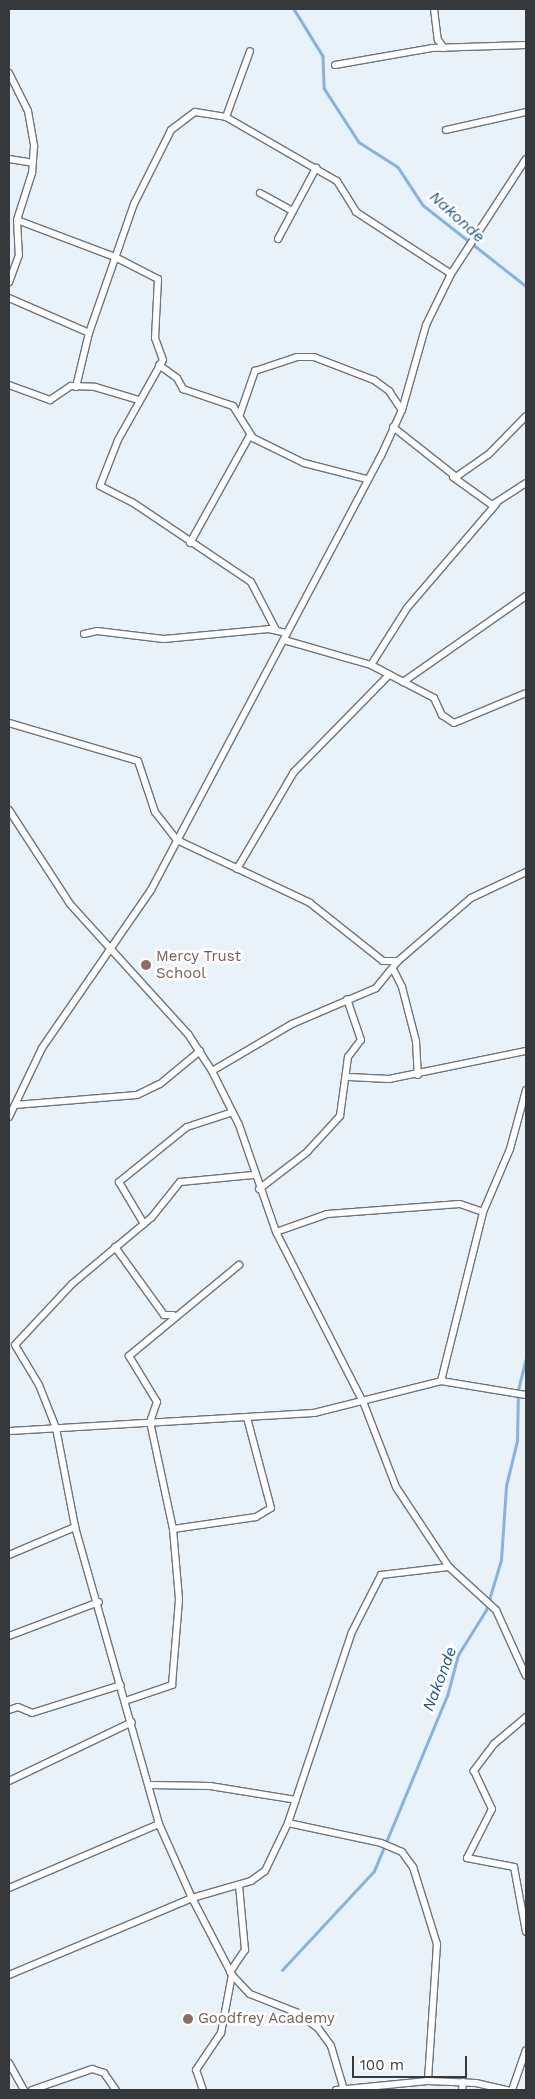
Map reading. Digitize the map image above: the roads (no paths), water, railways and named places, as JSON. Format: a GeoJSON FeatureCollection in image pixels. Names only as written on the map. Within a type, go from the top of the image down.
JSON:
{"type":"FeatureCollection","features":[{"type":"Feature","properties":{"kind":"street"},"geometry":{"type":"LineString","coordinates":[[434,9],[438,40],[444,48]]}},
{"type":"Feature","properties":{"kind":"street"},"geometry":{"type":"LineString","coordinates":[[335,65],[444,48],[526,45]]}},
{"type":"Feature","properties":{"kind":"street"},"geometry":{"type":"LineString","coordinates":[[226,117],[250,51]]}},
{"type":"Feature","properties":{"kind":"street"},"geometry":{"type":"LineString","coordinates":[[9,73],[28,111],[33,163],[17,220],[19,255],[9,282]]}},
{"type":"Feature","properties":{"kind":"street"},"geometry":{"type":"LineString","coordinates":[[76,387],[89,333],[115,257],[147,174],[171,130],[195,112],[226,117],[337,180],[356,212],[451,274]]}},
{"type":"Feature","properties":{"kind":"street"},"geometry":{"type":"LineString","coordinates":[[446,130],[526,112]]}},
{"type":"Feature","properties":{"kind":"street"},"geometry":{"type":"LineString","coordinates":[[9,1117],[13,1102],[42,1048],[151,890],[285,637],[402,410],[426,325],[451,274],[526,158]]}},
{"type":"Feature","properties":{"kind":"street"},"geometry":{"type":"LineString","coordinates":[[9,159],[33,163]]}},
{"type":"Feature","properties":{"kind":"street"},"geometry":{"type":"LineString","coordinates":[[278,239],[291,210],[316,168]]}},
{"type":"Feature","properties":{"kind":"street"},"geometry":{"type":"LineString","coordinates":[[260,193],[291,210]]}},
{"type":"Feature","properties":{"kind":"street"},"geometry":{"type":"LineString","coordinates":[[17,220],[115,257],[158,280],[155,338],[163,360],[158,365],[140,400],[100,486],[132,502],[190,543],[251,582],[276,630],[285,637],[371,665],[434,698],[442,715],[454,723],[526,693]]}},
{"type":"Feature","properties":{"kind":"street"},"geometry":{"type":"LineString","coordinates":[[9,298],[89,333]]}},
{"type":"Feature","properties":{"kind":"street"},"geometry":{"type":"LineString","coordinates":[[240,414],[255,371],[306,357],[374,380],[389,391],[402,410]]}},
{"type":"Feature","properties":{"kind":"street"},"geometry":{"type":"LineString","coordinates":[[158,365],[177,378],[183,389],[233,406],[240,414],[250,434],[304,463],[367,479]]}},
{"type":"Feature","properties":{"kind":"street"},"geometry":{"type":"LineString","coordinates":[[9,385],[50,400],[64,388],[76,387],[140,400]]}},
{"type":"Feature","properties":{"kind":"street"},"geometry":{"type":"LineString","coordinates":[[453,477],[488,455],[526,416]]}},
{"type":"Feature","properties":{"kind":"street"},"geometry":{"type":"LineString","coordinates":[[393,427],[486,504],[496,504]]}},
{"type":"Feature","properties":{"kind":"street"},"geometry":{"type":"LineString","coordinates":[[190,543],[250,434]]}},
{"type":"Feature","properties":{"kind":"street"},"geometry":{"type":"LineString","coordinates":[[371,665],[407,608],[496,504],[526,483]]}},
{"type":"Feature","properties":{"kind":"street"},"geometry":{"type":"LineString","coordinates":[[403,682],[526,596]]}},
{"type":"Feature","properties":{"kind":"street"},"geometry":{"type":"LineString","coordinates":[[84,634],[97,631],[164,639],[276,630]]}},
{"type":"Feature","properties":{"kind":"street"},"geometry":{"type":"LineString","coordinates":[[238,870],[294,772],[389,675]]}},
{"type":"Feature","properties":{"kind":"street"},"geometry":{"type":"LineString","coordinates":[[9,723],[138,761],[155,812],[177,840],[310,903],[371,954],[383,961],[398,962]]}},
{"type":"Feature","properties":{"kind":"street"},"geometry":{"type":"LineString","coordinates":[[9,810],[57,887],[200,1051],[212,1071],[233,1112],[253,1175],[276,1232],[364,1404],[396,1487],[449,1567],[496,1610],[526,1676]]}},
{"type":"Feature","properties":{"kind":"street"},"geometry":{"type":"LineString","coordinates":[[212,1071],[292,1024],[376,988],[398,962],[470,898],[526,872]]}},
{"type":"Feature","properties":{"kind":"street"},"geometry":{"type":"LineString","coordinates":[[393,969],[402,987],[416,1041],[418,1075]]}},
{"type":"Feature","properties":{"kind":"street"},"geometry":{"type":"LineString","coordinates":[[259,1189],[308,1152],[338,1120],[349,1077],[348,1057],[361,1037],[347,999]]}},
{"type":"Feature","properties":{"kind":"street"},"geometry":{"type":"LineString","coordinates":[[13,1102],[137,1095],[160,1084],[200,1051]]}},
{"type":"Feature","properties":{"kind":"street"},"geometry":{"type":"LineString","coordinates":[[349,1077],[388,1079],[418,1075],[526,1052]]}},
{"type":"Feature","properties":{"kind":"street"},"geometry":{"type":"LineString","coordinates":[[441,1381],[483,1212],[510,1149],[526,1090]]}},
{"type":"Feature","properties":{"kind":"street"},"geometry":{"type":"LineString","coordinates":[[144,1224],[118,1183],[187,1127],[233,1112]]}},
{"type":"Feature","properties":{"kind":"street"},"geometry":{"type":"LineString","coordinates":[[253,1175],[184,1180],[144,1224],[39,1316],[15,1342],[17,1352],[38,1385],[56,1428],[75,1527],[99,1602],[159,1824],[192,1898],[231,1973],[250,1994],[298,2012],[318,2028],[331,2046],[344,2089]]}},
{"type":"Feature","properties":{"kind":"street"},"geometry":{"type":"LineString","coordinates":[[276,1232],[327,1214],[460,1204],[483,1212]]}},
{"type":"Feature","properties":{"kind":"street"},"geometry":{"type":"LineString","coordinates":[[116,1247],[164,1315],[173,1315]]}},
{"type":"Feature","properties":{"kind":"street"},"geometry":{"type":"LineString","coordinates":[[125,1701],[167,1690],[174,1680],[179,1599],[173,1529],[150,1422],[157,1402],[129,1356],[173,1315],[239,1265]]}},
{"type":"Feature","properties":{"kind":"street"},"geometry":{"type":"LineString","coordinates":[[9,1347],[17,1352]]}},
{"type":"Feature","properties":{"kind":"street"},"geometry":{"type":"LineString","coordinates":[[9,1431],[247,1418],[364,1404],[441,1381],[469,1387],[526,1394]]}},
{"type":"Feature","properties":{"kind":"street"},"geometry":{"type":"LineString","coordinates":[[173,1529],[256,1517],[271,1508],[247,1418]]}},
{"type":"Feature","properties":{"kind":"street"},"geometry":{"type":"LineString","coordinates":[[9,1555],[75,1527]]}},
{"type":"Feature","properties":{"kind":"street"},"geometry":{"type":"LineString","coordinates":[[9,1975],[192,1898],[239,1885],[266,1871],[288,1823],[352,1632],[376,1579],[389,1572],[449,1567]]}},
{"type":"Feature","properties":{"kind":"street"},"geometry":{"type":"LineString","coordinates":[[9,1636],[99,1602]]}},
{"type":"Feature","properties":{"kind":"street"},"geometry":{"type":"LineString","coordinates":[[9,1710],[18,1707],[32,1713],[121,1685]]}},
{"type":"Feature","properties":{"kind":"street"},"geometry":{"type":"LineString","coordinates":[[526,1717],[494,1744],[474,1771],[492,1809],[467,1858],[514,1867],[522,1926],[526,1932]]}},
{"type":"Feature","properties":{"kind":"street"},"geometry":{"type":"LineString","coordinates":[[9,1781],[132,1722]]}},
{"type":"Feature","properties":{"kind":"street"},"geometry":{"type":"LineString","coordinates":[[150,1785],[210,1786],[296,1800]]}},
{"type":"Feature","properties":{"kind":"street"},"geometry":{"type":"LineString","coordinates":[[288,1823],[388,1845],[402,1852],[413,1867],[437,1944],[428,2081]]}},
{"type":"Feature","properties":{"kind":"street"},"geometry":{"type":"LineString","coordinates":[[9,1888],[159,1824]]}},
{"type":"Feature","properties":{"kind":"street"},"geometry":{"type":"LineString","coordinates":[[203,2090],[196,2070],[221,2033],[231,1973],[245,1950],[239,1885]]}},
{"type":"Feature","properties":{"kind":"street"},"geometry":{"type":"LineString","coordinates":[[512,2090],[526,2050]]}},
{"type":"Feature","properties":{"kind":"street"},"geometry":{"type":"LineString","coordinates":[[9,2063],[24,2090]]}},
{"type":"Feature","properties":{"kind":"street"},"geometry":{"type":"LineString","coordinates":[[32,2090],[92,2069],[104,2073],[116,2090]]}},
{"type":"Feature","properties":{"kind":"street"},"geometry":{"type":"LineString","coordinates":[[336,2090],[428,2081],[463,2082],[507,2090]]}},
{"type":"Feature","properties":{"kind":"street"},"geometry":{"type":"LineString","coordinates":[[462,2090],[463,2082]]}},
{"type":"Feature","properties":{"kind":"waterway","name":"Nakonde"},"geometry":{"type":"LineString","coordinates":[[294,9],[323,56],[324,88],[359,142],[398,167],[423,205],[526,286]]}},
{"type":"Feature","properties":{"kind":"waterway","name":"Nakonde"},"geometry":{"type":"LineString","coordinates":[[282,1970],[374,1871],[447,1696],[458,1655],[486,1610],[501,1560],[506,1486],[517,1441],[518,1390],[526,1358]]}},
{"type":"Feature","properties":{"kind":"place","name":"Mercy Trust School"},"geometry":{"type":"Point","coordinates":[146,965]}},
{"type":"Feature","properties":{"kind":"place","name":"Goodfrey Academy"},"geometry":{"type":"Point","coordinates":[188,2019]}}]}
